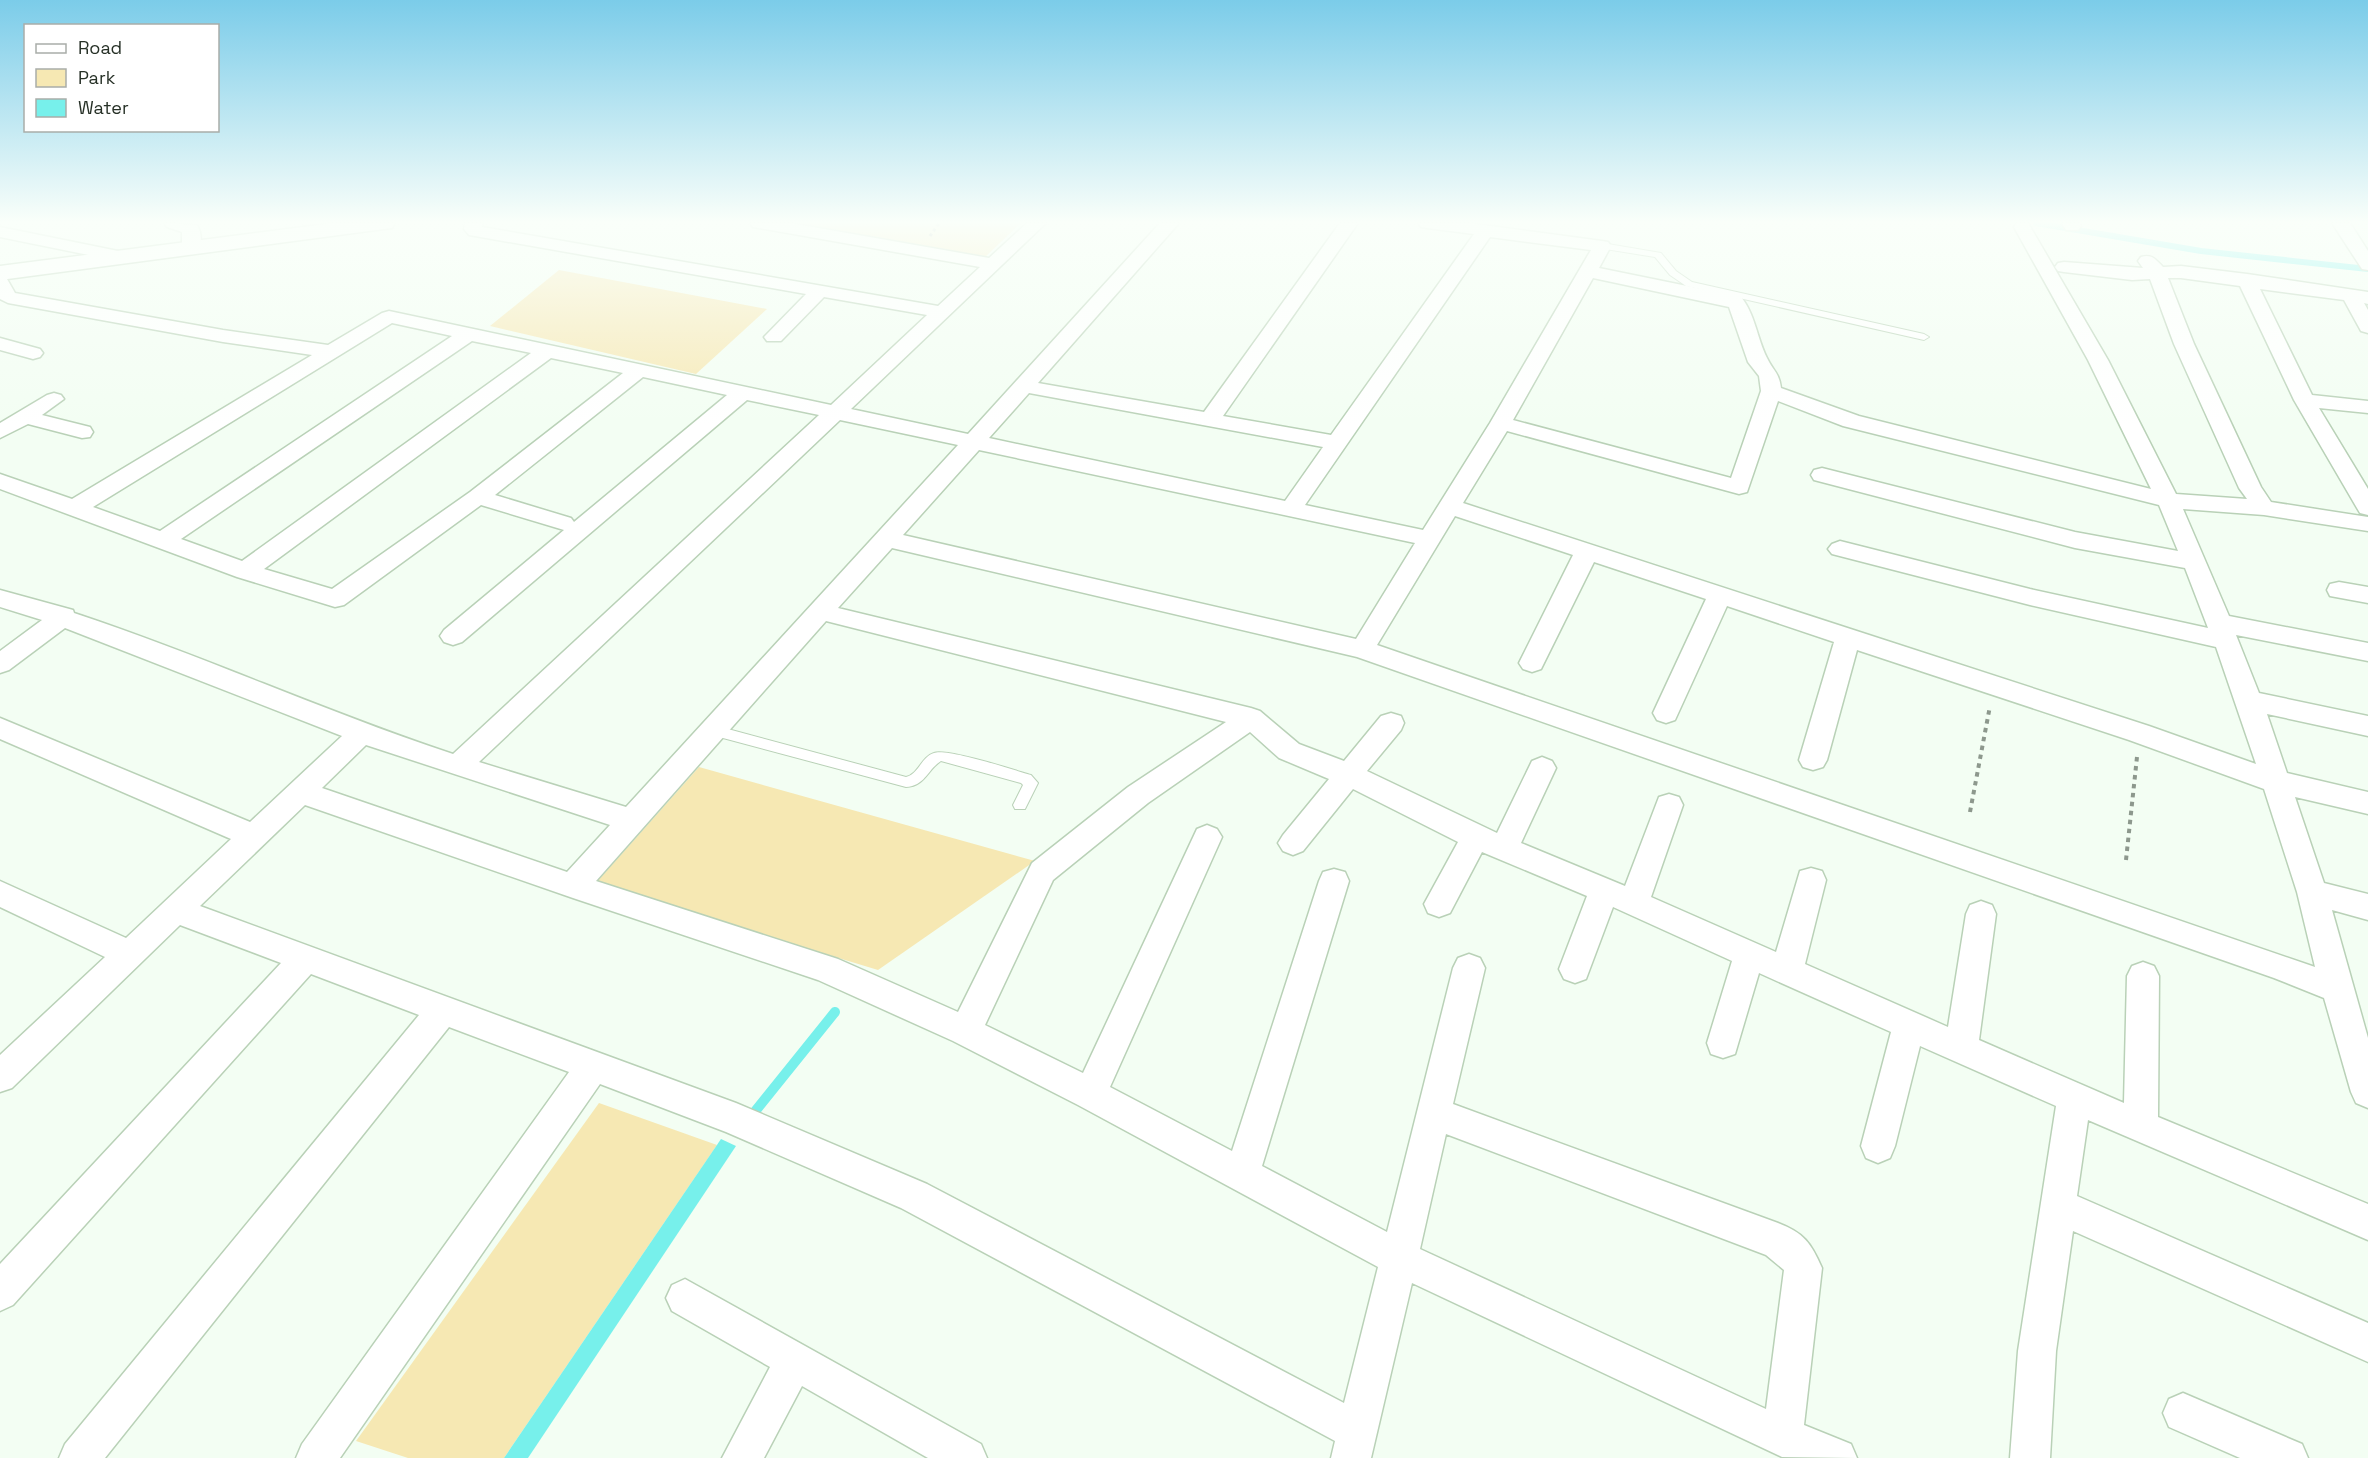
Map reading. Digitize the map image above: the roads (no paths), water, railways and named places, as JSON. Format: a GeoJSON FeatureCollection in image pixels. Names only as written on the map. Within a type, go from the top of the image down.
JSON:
{"type":"FeatureCollection","features":[{"type":"Feature","properties":{"kind":"street"},"geometry":{"type":"LineString","coordinates":[[5,291],[8,297],[223,336],[333,352]]}},
{"type":"Feature","properties":{"kind":"street"},"geometry":{"type":"LineString","coordinates":[[774,337],[820,291]]}},
{"type":"Feature","properties":{"kind":"street"},"geometry":{"type":"LineString","coordinates":[[827,291],[941,312]]}},
{"type":"Feature","properties":{"kind":"street"},"geometry":{"type":"LineString","coordinates":[[458,766],[965,291]]}},
{"type":"Feature","properties":{"kind":"street"},"geometry":{"type":"LineString","coordinates":[[573,886],[1109,291]]}},
{"type":"Feature","properties":{"kind":"street"},"geometry":{"type":"LineString","coordinates":[[1210,419],[1301,291]]}},
{"type":"Feature","properties":{"kind":"street"},"geometry":{"type":"LineString","coordinates":[[1290,510],[1443,291]]}},
{"type":"Feature","properties":{"kind":"street"},"geometry":{"type":"LineString","coordinates":[[1362,650],[1501,423],[1576,291]]}},
{"type":"Feature","properties":{"kind":"street"},"geometry":{"type":"LineString","coordinates":[[1501,423],[1739,487],[1772,391],[1768,375],[1758,362],[1738,306],[1734,301],[1685,291]]}},
{"type":"Feature","properties":{"kind":"street"},"geometry":{"type":"LineString","coordinates":[[2059,291],[2098,360],[2174,513],[2249,700],[2273,781],[2312,892],[2337,989],[2357,1023],[2368,1092]]}},
{"type":"Feature","properties":{"kind":"street"},"geometry":{"type":"LineString","coordinates":[[2162,291],[2250,488],[2264,508]]}},
{"type":"Feature","properties":{"kind":"street"},"geometry":{"type":"LineString","coordinates":[[2252,291],[2304,399],[2368,508]]}},
{"type":"Feature","properties":{"kind":"street"},"geometry":{"type":"LineString","coordinates":[[2320,291],[2359,297],[2368,327]]}},
{"type":"Feature","properties":{"kind":"street"},"geometry":{"type":"LineString","coordinates":[[75,507],[389,317],[1430,539]]}},
{"type":"Feature","properties":{"kind":"street"},"geometry":{"type":"LineString","coordinates":[[162,541],[470,333]]}},
{"type":"Feature","properties":{"kind":"street"},"geometry":{"type":"LineString","coordinates":[[0,344],[33,353]]}},
{"type":"Feature","properties":{"kind":"street"},"geometry":{"type":"LineString","coordinates":[[245,570],[546,352]]}},
{"type":"Feature","properties":{"kind":"street"},"geometry":{"type":"LineString","coordinates":[[0,481],[162,541],[334,599],[478,497],[639,371]]}},
{"type":"Feature","properties":{"kind":"street"},"geometry":{"type":"LineString","coordinates":[[1023,386],[1338,442]]}},
{"type":"Feature","properties":{"kind":"street"},"geometry":{"type":"LineString","coordinates":[[1772,391],[1851,421],[2166,500],[2264,508],[2368,524]]}},
{"type":"Feature","properties":{"kind":"street"},"geometry":{"type":"LineString","coordinates":[[453,636],[742,393]]}},
{"type":"Feature","properties":{"kind":"street"},"geometry":{"type":"LineString","coordinates":[[0,432],[54,399]]}},
{"type":"Feature","properties":{"kind":"street"},"geometry":{"type":"LineString","coordinates":[[2304,399],[2368,407]]}},
{"type":"Feature","properties":{"kind":"street"},"geometry":{"type":"LineString","coordinates":[[25,417],[82,432]]}},
{"type":"Feature","properties":{"kind":"street"},"geometry":{"type":"LineString","coordinates":[[2344,468],[2368,472]]}},
{"type":"Feature","properties":{"kind":"street"},"geometry":{"type":"LineString","coordinates":[[1822,475],[2075,540],[2193,562]]}},
{"type":"Feature","properties":{"kind":"street"},"geometry":{"type":"LineString","coordinates":[[478,497],[563,523]]}},
{"type":"Feature","properties":{"kind":"street"},"geometry":{"type":"LineString","coordinates":[[1449,506],[2139,733],[2273,781],[2368,803]]}},
{"type":"Feature","properties":{"kind":"street"},"geometry":{"type":"LineString","coordinates":[[887,539],[1362,650],[2283,968],[2337,989]]}},
{"type":"Feature","properties":{"kind":"street"},"geometry":{"type":"LineString","coordinates":[[1840,549],[2030,597],[2222,632],[2368,652]]}},
{"type":"Feature","properties":{"kind":"street"},"geometry":{"type":"LineString","coordinates":[[1532,663],[1587,551]]}},
{"type":"Feature","properties":{"kind":"street"},"geometry":{"type":"LineString","coordinates":[[2339,590],[2368,595]]}},
{"type":"Feature","properties":{"kind":"street"},"geometry":{"type":"LineString","coordinates":[[1666,713],[1720,595]]}},
{"type":"Feature","properties":{"kind":"street"},"geometry":{"type":"LineString","coordinates":[[0,598],[64,616],[362,734],[630,820]]}},
{"type":"Feature","properties":{"kind":"street"},"geometry":{"type":"LineString","coordinates":[[822,612],[1251,718],[1290,751],[1349,775],[1490,842],[1604,890],[2074,1098],[2368,1222]]}},
{"type":"Feature","properties":{"kind":"street"},"geometry":{"type":"LineString","coordinates":[[0,664],[64,616]]}},
{"type":"Feature","properties":{"kind":"street"},"geometry":{"type":"LineString","coordinates":[[1813,760],[1848,637]]}},
{"type":"Feature","properties":{"kind":"street"},"geometry":{"type":"LineString","coordinates":[[2249,700],[2368,726]]}},
{"type":"Feature","properties":{"kind":"street"},"geometry":{"type":"LineString","coordinates":[[964,1031],[1042,872],[1138,795],[1251,718]]}},
{"type":"Feature","properties":{"kind":"street"},"geometry":{"type":"LineString","coordinates":[[1293,843],[1391,723]]}},
{"type":"Feature","properties":{"kind":"street"},"geometry":{"type":"LineString","coordinates":[[0,728],[254,836]]}},
{"type":"Feature","properties":{"kind":"street"},"geometry":{"type":"LineString","coordinates":[[0,1077],[362,734]]}},
{"type":"Feature","properties":{"kind":"street"},"geometry":{"type":"LineString","coordinates":[[1439,904],[1490,842],[1542,768]]}},
{"type":"Feature","properties":{"kind":"street"},"geometry":{"type":"LineString","coordinates":[[301,792],[573,886],[827,969],[964,1031],[1090,1094],[1399,1258],[1782,1437],[1837,1458]]}},
{"type":"Feature","properties":{"kind":"street"},"geometry":{"type":"LineString","coordinates":[[1634,904],[1669,805]]}},
{"type":"Feature","properties":{"kind":"street"},"geometry":{"type":"LineString","coordinates":[[1090,1094],[1207,837]]}},
{"type":"Feature","properties":{"kind":"street"},"geometry":{"type":"LineString","coordinates":[[1787,971],[1811,880]]}},
{"type":"Feature","properties":{"kind":"street"},"geometry":{"type":"LineString","coordinates":[[1242,1174],[1334,881]]}},
{"type":"Feature","properties":{"kind":"street"},"geometry":{"type":"LineString","coordinates":[[1575,969],[1604,890]]}},
{"type":"Feature","properties":{"kind":"street"},"geometry":{"type":"LineString","coordinates":[[2312,892],[2368,907]]}},
{"type":"Feature","properties":{"kind":"street"},"geometry":{"type":"LineString","coordinates":[[0,893],[129,954]]}},
{"type":"Feature","properties":{"kind":"street"},"geometry":{"type":"LineString","coordinates":[[175,910],[736,1119],[914,1196],[1354,1444],[1469,968]]}},
{"type":"Feature","properties":{"kind":"street"},"geometry":{"type":"LineString","coordinates":[[1961,1048],[1981,914]]}},
{"type":"Feature","properties":{"kind":"street"},"geometry":{"type":"LineString","coordinates":[[1723,1043],[1749,955]]}},
{"type":"Feature","properties":{"kind":"street"},"geometry":{"type":"LineString","coordinates":[[0,1292],[306,958]]}},
{"type":"Feature","properties":{"kind":"street"},"geometry":{"type":"LineString","coordinates":[[2141,1126],[2143,976]]}},
{"type":"Feature","properties":{"kind":"street"},"geometry":{"type":"LineString","coordinates":[[78,1458],[444,1009]]}},
{"type":"Feature","properties":{"kind":"street"},"geometry":{"type":"LineString","coordinates":[[1878,1146],[1909,1025]]}},
{"type":"Feature","properties":{"kind":"street"},"geometry":{"type":"LineString","coordinates":[[325,1456],[594,1065]]}},
{"type":"Feature","properties":{"kind":"street"},"geometry":{"type":"LineString","coordinates":[[2030,1458],[2037,1351],[2074,1098]]}},
{"type":"Feature","properties":{"kind":"street"},"geometry":{"type":"LineString","coordinates":[[1434,1113],[1778,1241],[1799,1258],[1803,1268],[1782,1437]]}},
{"type":"Feature","properties":{"kind":"street"},"geometry":{"type":"LineString","coordinates":[[2058,1206],[2368,1343]]}},
{"type":"Feature","properties":{"kind":"street"},"geometry":{"type":"LineString","coordinates":[[685,1298],[795,1360],[954,1455]]}},
{"type":"Feature","properties":{"kind":"street"},"geometry":{"type":"LineString","coordinates":[[742,1458],[795,1360]]}},
{"type":"Feature","properties":{"kind":"street"},"geometry":{"type":"LineString","coordinates":[[2183,1413],[2288,1458]]}},
{"type":"Feature","properties":{"kind":"lane"},"geometry":{"type":"LineString","coordinates":[[1720,291],[1924,338]]}},
{"type":"Feature","properties":{"kind":"lane"},"geometry":{"type":"LineString","coordinates":[[713,730],[906,782],[917,779],[931,759],[941,756],[1026,779],[1030,787],[1020,806]]}},
{"type":"Feature","properties":{"kind":"water"},"geometry":{"type":"Polygon","coordinates":[[[721,1139],[736,1146],[528,1458],[504,1458],[721,1139]]]}},
{"type":"Feature","properties":{"kind":"waterway"},"geometry":{"type":"LineString","coordinates":[[749,1119],[835,1012]]}}]}
